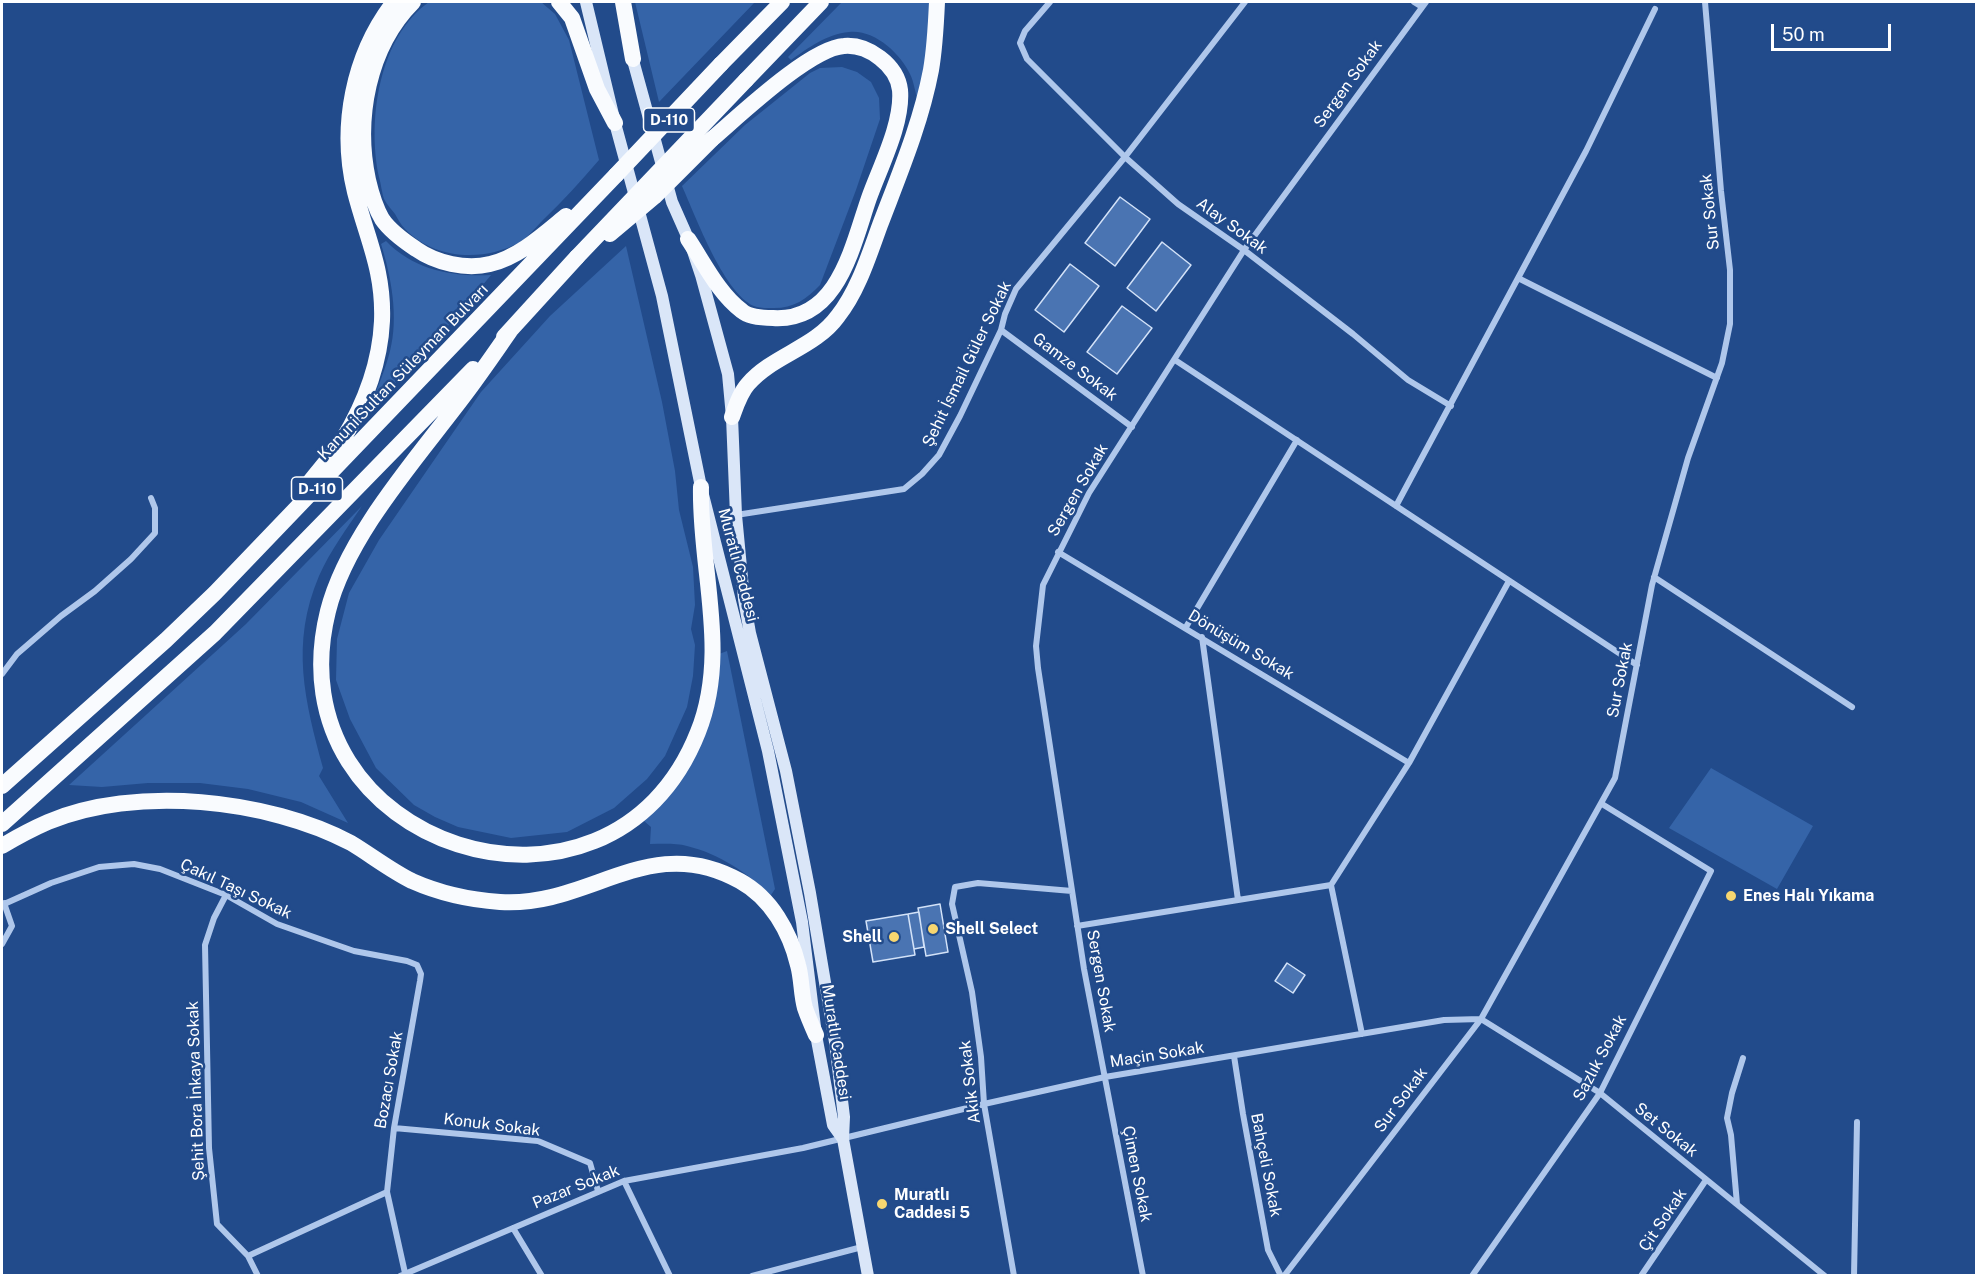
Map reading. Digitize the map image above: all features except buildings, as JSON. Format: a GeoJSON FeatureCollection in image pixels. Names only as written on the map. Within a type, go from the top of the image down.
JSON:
{"type":"FeatureCollection","features":[{"type":"Feature","properties":{"kind":"highway"},"geometry":{"type":"LineString","coordinates":[[285,522],[300,494],[341,442],[368,392],[375,366],[382,323],[380,278],[349,161],[349,120],[365,55],[376,30],[394,2]]}},
{"type":"Feature","properties":{"kind":"highway"},"geometry":{"type":"LineString","coordinates":[[413,2],[399,16],[383,43],[371,78],[365,108],[363,143],[372,196],[382,219],[402,240],[423,254],[442,262],[489,265],[511,257],[546,232],[616,175]]}},
{"type":"Feature","properties":{"kind":"highway"},"geometry":{"type":"LineString","coordinates":[[559,2],[572,18],[597,89],[615,123]]}},
{"type":"Feature","properties":{"kind":"highway"},"geometry":{"type":"LineString","coordinates":[[623,2],[633,59]]}},
{"type":"Feature","properties":{"kind":"highway"},"geometry":{"type":"LineString","coordinates":[[722,64],[743,29],[766,2]]}},
{"type":"Feature","properties":{"kind":"highway","name":"D-110"},"geometry":{"type":"LineString","coordinates":[[616,175],[782,2]]}},
{"type":"Feature","properties":{"kind":"highway","name":"D-110"},"geometry":{"type":"LineString","coordinates":[[2,824],[215,633],[510,331],[577,257],[821,2]]}},
{"type":"Feature","properties":{"kind":"highway"},"geometry":{"type":"LineString","coordinates":[[732,417],[746,386],[766,367],[820,334],[838,316],[849,298],[873,243],[917,123],[931,71],[937,2]]}},
{"type":"Feature","properties":{"kind":"highway"},"geometry":{"type":"LineString","coordinates":[[577,257],[628,221],[712,139],[807,61],[844,46],[865,50],[881,57],[893,73],[900,88],[898,113],[851,249],[837,282],[825,300],[813,309],[780,319],[744,313],[722,290],[688,239]]}},
{"type":"Feature","properties":{"kind":"highway","name":"Kanuni Sultan Süleyman Bulvarı"},"geometry":{"type":"LineString","coordinates":[[2,786],[166,640],[285,522],[616,175]]}},
{"type":"Feature","properties":{"kind":"highway"},"geometry":{"type":"LineString","coordinates":[[510,331],[466,393],[412,462],[362,537],[337,582],[328,612],[323,641],[322,668],[325,697],[331,722],[340,746],[354,770],[377,797],[400,817],[429,834],[461,846],[498,855],[543,855],[574,848],[603,837],[630,821],[659,797],[681,766],[698,734],[709,698],[714,651],[712,611],[700,520],[701,487]]}},
{"type":"Feature","properties":{"kind":"highway"},"geometry":{"type":"LineString","coordinates":[[2,846],[50,821],[77,813],[112,805],[148,801],[184,801],[258,810],[300,822],[350,843],[412,881],[470,898],[502,902],[550,898],[635,868],[655,864],[683,863],[717,870],[741,881],[763,897],[783,926],[799,967],[805,1007],[816,1035]]}},
{"type":"Feature","properties":{"kind":"main road","name":"Muratlı Caddesi"},"geometry":{"type":"LineString","coordinates":[[586,2],[615,123],[662,296],[701,487],[768,751],[802,922],[816,1035],[833,1125],[843,1139]]}},
{"type":"Feature","properties":{"kind":"main road","name":"Muratlı Caddesi"},"geometry":{"type":"LineString","coordinates":[[615,2],[672,202],[701,275],[728,374],[736,516],[743,588],[750,633],[786,771],[810,893],[835,1042],[844,1117],[843,1139],[868,1275]]}},
{"type":"Feature","properties":{"kind":"street","name":"Alay Sokak"},"geometry":{"type":"LineString","coordinates":[[1050,2],[1025,31],[1020,43],[1027,59],[1125,158],[1178,204],[1244,250],[1353,334],[1408,380],[1451,406]]}},
{"type":"Feature","properties":{"kind":"street","name":"Şehit İsmail Güler Sokak"},"geometry":{"type":"LineString","coordinates":[[736,516],[904,489],[922,474],[939,454],[960,416],[1001,330],[1005,314],[1016,290],[1125,158],[1245,2]]}},
{"type":"Feature","properties":{"kind":"street"},"geometry":{"type":"LineString","coordinates":[[1413,2],[1424,4]]}},
{"type":"Feature","properties":{"kind":"street","name":"Sur Sokak"},"geometry":{"type":"LineString","coordinates":[[1283,1275],[1480,1019],[1615,778],[1654,577],[1688,458],[1722,363],[1730,324],[1730,270],[1705,2]]}},
{"type":"Feature","properties":{"kind":"street","name":"Sergen Sokak"},"geometry":{"type":"LineString","coordinates":[[1105,1077],[1077,926],[1036,646],[1042,585],[1089,492],[1244,250],[1424,4]]}},
{"type":"Feature","properties":{"kind":"street"},"geometry":{"type":"LineString","coordinates":[[1396,506],[1586,151],[1655,9]]}},
{"type":"Feature","properties":{"kind":"street"},"geometry":{"type":"LineString","coordinates":[[1518,278],[1717,378]]}},
{"type":"Feature","properties":{"kind":"street","name":"Gamze Sokak"},"geometry":{"type":"LineString","coordinates":[[1001,330],[1132,427]]}},
{"type":"Feature","properties":{"kind":"street"},"geometry":{"type":"LineString","coordinates":[[1175,360],[1637,665]]}},
{"type":"Feature","properties":{"kind":"street"},"geometry":{"type":"LineString","coordinates":[[1186,627],[1297,440]]}},
{"type":"Feature","properties":{"kind":"street"},"geometry":{"type":"LineString","coordinates":[[2,674],[17,654],[61,616],[95,591],[131,559],[155,533],[155,508],[152,498]]}},
{"type":"Feature","properties":{"kind":"street","name":"Dönüşüm Sokak"},"geometry":{"type":"LineString","coordinates":[[1058,552],[1409,763]]}},
{"type":"Feature","properties":{"kind":"street"},"geometry":{"type":"LineString","coordinates":[[1654,577],[1852,707]]}},
{"type":"Feature","properties":{"kind":"street"},"geometry":{"type":"LineString","coordinates":[[1362,1034],[1331,885],[1409,763],[1509,581]]}},
{"type":"Feature","properties":{"kind":"street"},"geometry":{"type":"LineString","coordinates":[[1202,637],[1238,900]]}},
{"type":"Feature","properties":{"kind":"street","name":"Sazlık Sokak"},"geometry":{"type":"LineString","coordinates":[[1472,1275],[1600,1093],[1710,871],[1602,804]]}},
{"type":"Feature","properties":{"kind":"street","name":"Çakıl Taşı Sokak"},"geometry":{"type":"LineString","coordinates":[[3,904],[51,883],[99,867],[134,864],[160,869],[225,895],[277,924],[354,951],[407,961],[417,965],[421,974]]}},
{"type":"Feature","properties":{"kind":"street","name":"Akik Sokak"},"geometry":{"type":"LineString","coordinates":[[1014,1275],[984,1104],[981,1057],[972,992],[952,904],[955,887],[978,883],[1072,891]]}},
{"type":"Feature","properties":{"kind":"street"},"geometry":{"type":"LineString","coordinates":[[1077,926],[1331,885]]}},
{"type":"Feature","properties":{"kind":"street","name":"Şehit Bora İnkaya Sokak"},"geometry":{"type":"LineString","coordinates":[[225,895],[214,918],[206,945],[209,1148],[217,1224],[248,1256],[258,1275]]}},
{"type":"Feature","properties":{"kind":"street"},"geometry":{"type":"LineString","coordinates":[[2,944],[12,926],[3,904]]}},
{"type":"Feature","properties":{"kind":"street","name":"Bozacı Sokak"},"geometry":{"type":"LineString","coordinates":[[402,1274],[387,1192],[394,1128],[421,974]]}},
{"type":"Feature","properties":{"kind":"street","name":"Maçin Sokak"},"geometry":{"type":"LineString","coordinates":[[843,1139],[1105,1077],[1444,1020],[1480,1019]]}},
{"type":"Feature","properties":{"kind":"street","name":"Set Sokak"},"geometry":{"type":"LineString","coordinates":[[1480,1019],[1600,1093],[1825,1275]]}},
{"type":"Feature","properties":{"kind":"street","name":"Bahçeli Sokak"},"geometry":{"type":"LineString","coordinates":[[1234,1056],[1242,1114],[1268,1250],[1283,1275]]}},
{"type":"Feature","properties":{"kind":"street"},"geometry":{"type":"LineString","coordinates":[[1737,1204],[1731,1135],[1727,1118],[1743,1058]]}},
{"type":"Feature","properties":{"kind":"street","name":"Çimen Sokak"},"geometry":{"type":"LineString","coordinates":[[1105,1077],[1143,1275]]}},
{"type":"Feature","properties":{"kind":"street"},"geometry":{"type":"LineString","coordinates":[[1854,1275],[1857,1122]]}},
{"type":"Feature","properties":{"kind":"street","name":"Konuk Sokak"},"geometry":{"type":"LineString","coordinates":[[394,1128],[538,1141],[590,1163],[598,1191]]}},
{"type":"Feature","properties":{"kind":"street","name":"Pazar Sokak"},"geometry":{"type":"LineString","coordinates":[[402,1274],[624,1181],[843,1139]]}},
{"type":"Feature","properties":{"kind":"street","name":"Çit Sokak"},"geometry":{"type":"LineString","coordinates":[[1641,1275],[1706,1180]]}},
{"type":"Feature","properties":{"kind":"street"},"geometry":{"type":"LineString","coordinates":[[624,1181],[670,1275]]}},
{"type":"Feature","properties":{"kind":"street"},"geometry":{"type":"LineString","coordinates":[[248,1256],[387,1192]]}},
{"type":"Feature","properties":{"kind":"street"},"geometry":{"type":"LineString","coordinates":[[513,1228],[542,1275]]}},
{"type":"Feature","properties":{"kind":"street"},"geometry":{"type":"LineString","coordinates":[[753,1275],[863,1247]]}},
{"type":"Feature","properties":{"kind":"shaded area"},"geometry":{"type":"Polygon","coordinates":[[[429,2],[541,2],[555,14],[569,40],[599,160],[526,237],[520,242],[491,253],[460,255],[431,247],[405,229],[383,197],[376,155],[375,131],[376,106],[381,81],[398,36],[412,17],[429,2]]]}},
{"type":"Feature","properties":{"kind":"shaded area"},"geometry":{"type":"Polygon","coordinates":[[[635,2],[755,2],[659,102],[635,2]]]}},
{"type":"Feature","properties":{"kind":"shaded area"},"geometry":{"type":"Polygon","coordinates":[[[842,2],[930,2],[926,57],[918,101],[906,66],[885,44],[868,34],[841,33],[818,42],[791,60],[788,57],[842,2]]]}},
{"type":"Feature","properties":{"kind":"shaded area"},"geometry":{"type":"Polygon","coordinates":[[[842,67],[857,72],[871,82],[879,98],[880,119],[856,190],[820,285],[804,299],[792,305],[779,308],[757,307],[745,301],[723,273],[703,235],[682,186],[745,125],[810,73],[820,68],[842,67]]]}},
{"type":"Feature","properties":{"kind":"shaded area"},"geometry":{"type":"Polygon","coordinates":[[[386,241],[409,259],[434,270],[462,275],[491,275],[459,314],[376,404],[373,400],[388,357],[394,324],[391,283],[381,244],[386,241]]]}},
{"type":"Feature","properties":{"kind":"shaded area"},"geometry":{"type":"Polygon","coordinates":[[[626,246],[662,402],[675,471],[679,510],[693,567],[695,605],[691,629],[695,645],[693,676],[687,707],[665,756],[647,779],[614,808],[567,832],[511,838],[458,827],[414,805],[376,768],[350,719],[336,680],[337,639],[349,593],[379,540],[481,392],[550,316],[626,246]]]}},
{"type":"Feature","properties":{"kind":"shaded area"},"geometry":{"type":"Polygon","coordinates":[[[362,506],[333,549],[319,576],[310,601],[303,649],[306,696],[323,768],[319,776],[348,823],[301,802],[248,789],[200,783],[148,783],[102,787],[69,785],[246,624],[362,506]]]}},
{"type":"Feature","properties":{"kind":"shaded area"},"geometry":{"type":"Polygon","coordinates":[[[727,651],[775,889],[771,895],[743,872],[711,854],[683,845],[650,844],[651,827],[644,821],[680,783],[698,748],[715,704],[719,654],[727,651]]]}},
{"type":"Feature","properties":{"kind":"shaded area"},"geometry":{"type":"Polygon","coordinates":[[[1711,768],[1813,826],[1777,889],[1669,828],[1711,768]]]}},
{"type":"Feature","properties":{"kind":"place","name":"Enes Halı Yıkama"},"geometry":{"type":"Point","coordinates":[1731,896]}},
{"type":"Feature","properties":{"kind":"place","name":"Shell Select"},"geometry":{"type":"Point","coordinates":[933,929]}},
{"type":"Feature","properties":{"kind":"place","name":"Shell"},"geometry":{"type":"Point","coordinates":[894,937]}},
{"type":"Feature","properties":{"kind":"place","name":"Muratlı Caddesi 5"},"geometry":{"type":"Point","coordinates":[882,1204]}}]}
